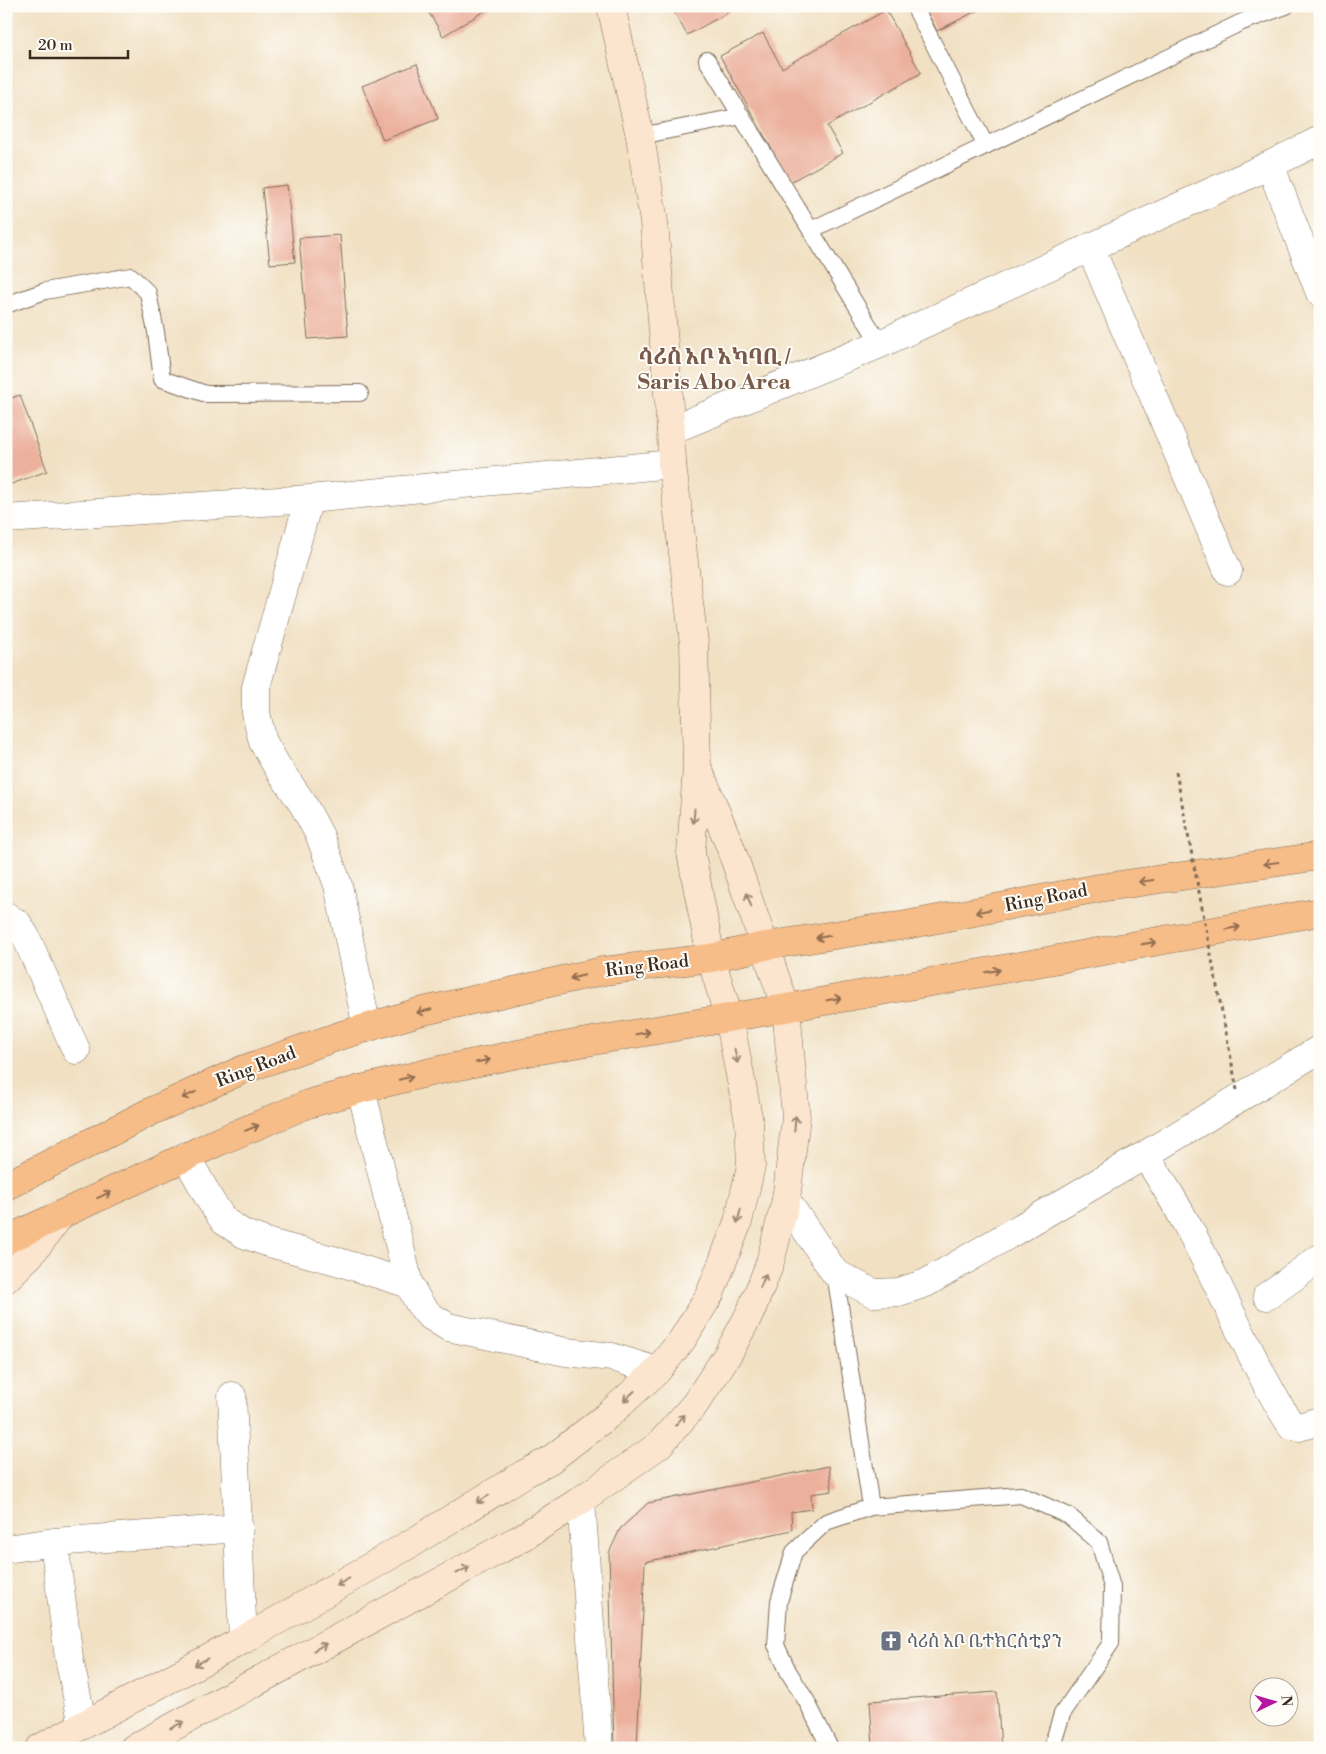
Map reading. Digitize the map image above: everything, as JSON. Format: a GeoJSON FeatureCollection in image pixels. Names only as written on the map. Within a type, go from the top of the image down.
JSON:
{"type":"FeatureCollection","features":[{"type":"Feature","properties":{"kind":"highway","name":"Ring Road"},"geometry":{"type":"LineString","coordinates":[[6,1186],[150,1112],[242,1070],[339,1036],[454,1004],[603,971],[711,958],[765,946],[901,926],[1099,888],[1320,856]]}},
{"type":"Feature","properties":{"kind":"highway"},"geometry":{"type":"LineString","coordinates":[[6,1240],[186,1156],[308,1104],[361,1089],[435,1071],[528,1052],[786,1008],[1320,912]]}},
{"type":"Feature","properties":{"kind":"main road"},"geometry":{"type":"LineString","coordinates":[[40,1748],[243,1640],[410,1544],[550,1460],[607,1416],[657,1371],[682,1340],[710,1294],[738,1222],[751,1166],[749,1122],[729,1018],[711,958],[692,853],[698,767],[694,643],[672,464],[671,430],[654,222],[640,136],[611,6]]}},
{"type":"Feature","properties":{"kind":"main road"},"geometry":{"type":"LineString","coordinates":[[134,1748],[523,1537],[581,1500],[659,1445],[695,1404],[728,1354],[750,1313],[769,1266],[786,1200],[796,1116],[786,1008],[730,846],[698,767]]}},
{"type":"Feature","properties":{"kind":"main road"},"geometry":{"type":"LineString","coordinates":[[6,1176],[33,1171]]}},
{"type":"Feature","properties":{"kind":"main road"},"geometry":{"type":"LineString","coordinates":[[6,1279],[31,1254],[60,1216]]}},
{"type":"Feature","properties":{"kind":"street"},"geometry":{"type":"LineString","coordinates":[[671,430],[880,344],[1270,165],[1320,140]]}},
{"type":"Feature","properties":{"kind":"street"},"geometry":{"type":"LineString","coordinates":[[1270,165],[1320,293]]}},
{"type":"Feature","properties":{"kind":"street"},"geometry":{"type":"LineString","coordinates":[[1090,247],[1228,571]]}},
{"type":"Feature","properties":{"kind":"street"},"geometry":{"type":"LineString","coordinates":[[6,519],[309,499],[672,464]]}},
{"type":"Feature","properties":{"kind":"street"},"geometry":{"type":"LineString","coordinates":[[309,499],[256,688],[256,713],[263,742],[303,804],[320,836],[338,885],[367,1028]]}},
{"type":"Feature","properties":{"kind":"street"},"geometry":{"type":"LineString","coordinates":[[6,916],[18,924],[26,937],[76,1050]]}},
{"type":"Feature","properties":{"kind":"street"},"geometry":{"type":"LineString","coordinates":[[786,1200],[835,1273],[873,1293],[899,1292],[926,1282],[1145,1155],[1320,1049]]}},
{"type":"Feature","properties":{"kind":"street"},"geometry":{"type":"LineString","coordinates":[[361,1089],[408,1284],[419,1303],[429,1315],[448,1326],[566,1352],[612,1357],[657,1371]]}},
{"type":"Feature","properties":{"kind":"street"},"geometry":{"type":"LineString","coordinates":[[1145,1155],[1166,1186],[1184,1219],[1257,1367],[1287,1419],[1291,1425],[1298,1427],[1320,1421]]}},
{"type":"Feature","properties":{"kind":"street"},"geometry":{"type":"LineString","coordinates":[[186,1156],[224,1221],[244,1234],[408,1284]]}},
{"type":"Feature","properties":{"kind":"street"},"geometry":{"type":"LineString","coordinates":[[1267,1296],[1320,1258]]}},
{"type":"Feature","properties":{"kind":"street"},"geometry":{"type":"LineString","coordinates":[[232,1396],[243,1640]]}},
{"type":"Feature","properties":{"kind":"street"},"geometry":{"type":"LineString","coordinates":[[581,1500],[599,1748]]}},
{"type":"Feature","properties":{"kind":"street"},"geometry":{"type":"LineString","coordinates":[[6,1549],[54,1542],[238,1528]]}},
{"type":"Feature","properties":{"kind":"street"},"geometry":{"type":"LineString","coordinates":[[54,1542],[69,1658],[83,1724]]}},
{"type":"Feature","properties":{"kind":"lane"},"geometry":{"type":"LineString","coordinates":[[914,6],[986,146]]}},
{"type":"Feature","properties":{"kind":"lane"},"geometry":{"type":"LineString","coordinates":[[811,230],[1242,22],[1286,6]]}},
{"type":"Feature","properties":{"kind":"lane"},"geometry":{"type":"LineString","coordinates":[[708,60],[880,344]]}},
{"type":"Feature","properties":{"kind":"lane"},"geometry":{"type":"LineString","coordinates":[[640,136],[742,116]]}},
{"type":"Feature","properties":{"kind":"lane"},"geometry":{"type":"LineString","coordinates":[[6,305],[45,291],[131,276],[148,293],[156,332],[162,378],[206,394],[360,394]]}},
{"type":"Feature","properties":{"kind":"lane"},"geometry":{"type":"LineString","coordinates":[[835,1273],[871,1507]]}},
{"type":"Feature","properties":{"kind":"lane"},"geometry":{"type":"LineString","coordinates":[[830,1748],[807,1702],[788,1672],[776,1645],[779,1601],[794,1552],[826,1522],[871,1507],[1021,1495],[1069,1516],[1099,1542],[1112,1587],[1112,1643],[1062,1714],[1054,1740],[1055,1748]]}},
{"type":"Feature","properties":{"kind":"path"},"geometry":{"type":"LineString","coordinates":[[1176,772],[1237,1090]]}},
{"type":"Feature","properties":{"kind":"building"},"geometry":{"type":"Polygon","coordinates":[[[425,6],[493,6],[443,36],[425,6]]]}},
{"type":"Feature","properties":{"kind":"building"},"geometry":{"type":"Polygon","coordinates":[[[671,6],[740,6],[687,35],[671,6]]]}},
{"type":"Feature","properties":{"kind":"building"},"geometry":{"type":"Polygon","coordinates":[[[924,6],[986,6],[937,31],[924,6]]]}},
{"type":"Feature","properties":{"kind":"building"},"geometry":{"type":"Polygon","coordinates":[[[886,10],[921,73],[827,126],[843,153],[790,182],[720,56],[763,33],[782,68],[886,10]]]}},
{"type":"Feature","properties":{"kind":"building"},"geometry":{"type":"Polygon","coordinates":[[[417,64],[438,119],[383,140],[362,86],[417,64]]]}},
{"type":"Feature","properties":{"kind":"building"},"geometry":{"type":"Polygon","coordinates":[[[287,185],[295,262],[270,264],[262,188],[287,185]]]}},
{"type":"Feature","properties":{"kind":"building"},"geometry":{"type":"Polygon","coordinates":[[[340,235],[348,336],[308,339],[299,238],[340,235]]]}},
{"type":"Feature","properties":{"kind":"building"},"geometry":{"type":"Polygon","coordinates":[[[20,395],[47,471],[6,486],[6,400],[20,395]]]}},
{"type":"Feature","properties":{"kind":"building"},"geometry":{"type":"Polygon","coordinates":[[[829,1466],[832,1491],[811,1494],[812,1509],[791,1512],[792,1530],[645,1562],[637,1748],[614,1748],[609,1553],[620,1529],[648,1503],[829,1466]]]}},
{"type":"Feature","properties":{"kind":"building"},"geometry":{"type":"Polygon","coordinates":[[[997,1692],[1001,1748],[873,1748],[870,1701],[997,1692]]]}},
{"type":"Feature","properties":{"kind":"place","name":"ሳሪስ አቦ ቤተክርስቲያን"},"geometry":{"type":"Point","coordinates":[891,1641]}},
{"type":"Feature","properties":{"kind":"district","name":"ሳሪስ አቦ አካባቢ / Saris Abo Area"},"geometry":{"type":"Point","coordinates":[714,370]}}]}
